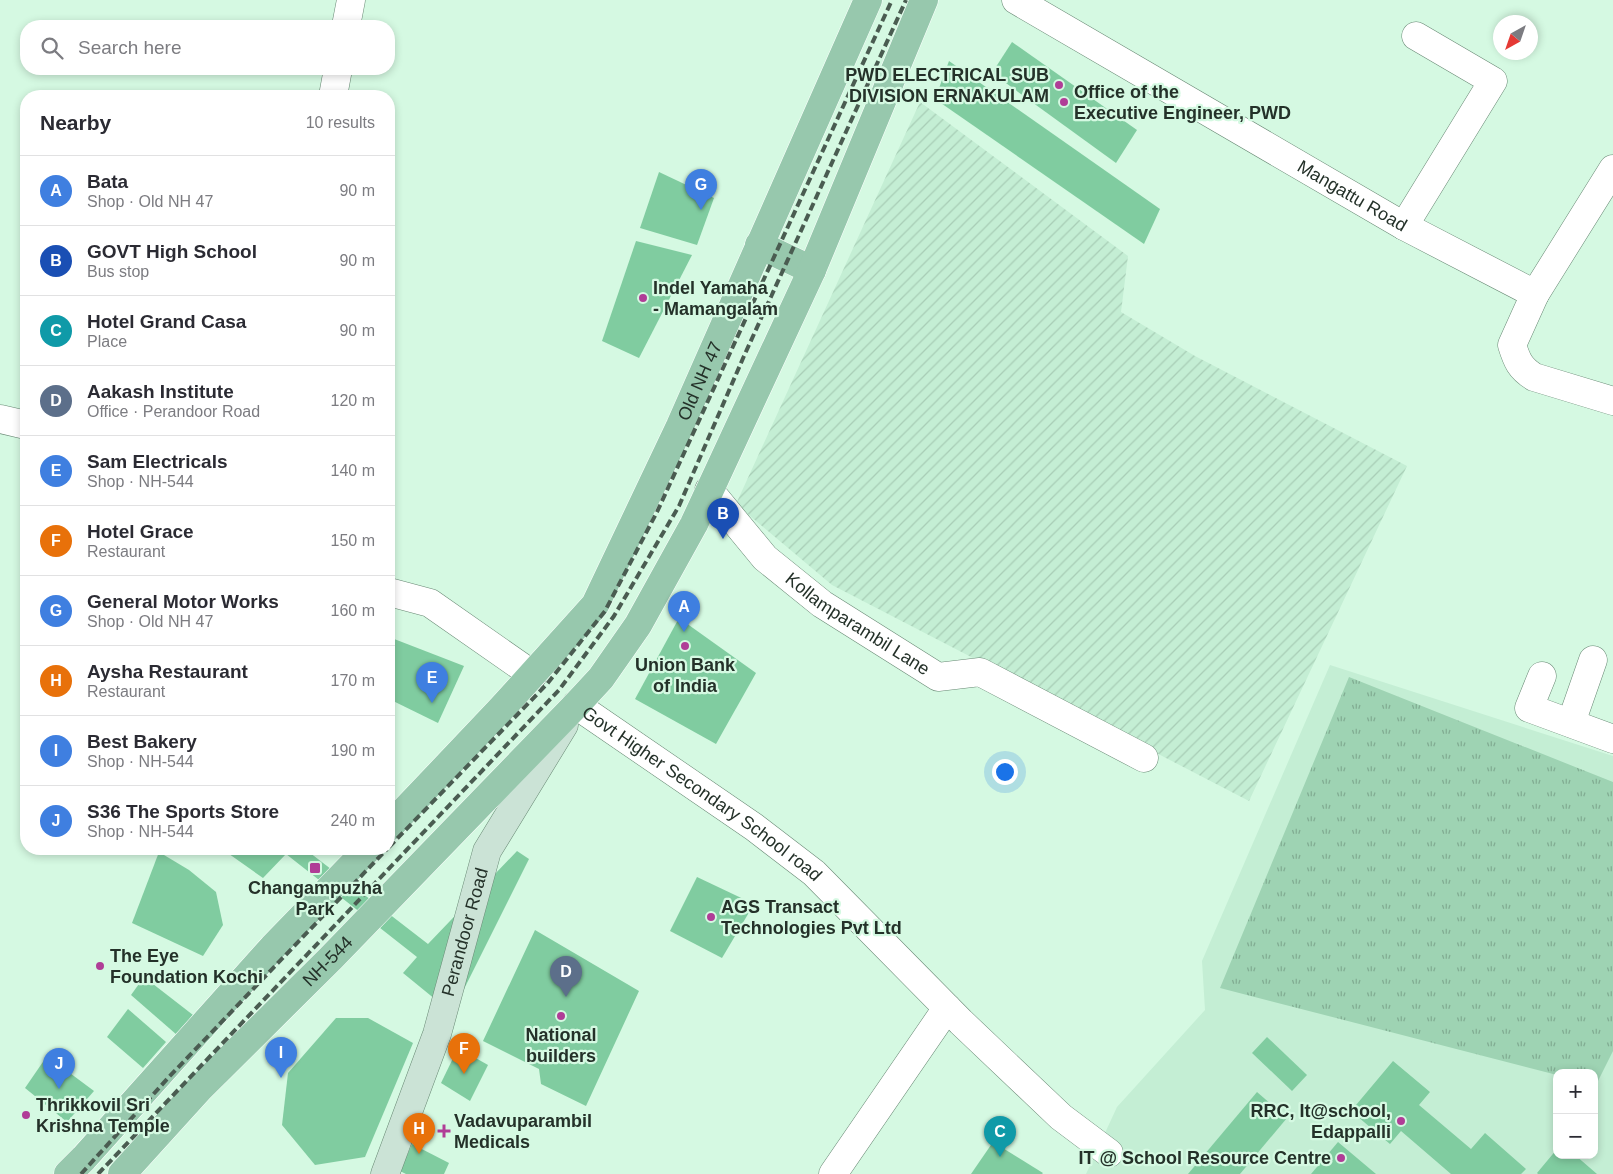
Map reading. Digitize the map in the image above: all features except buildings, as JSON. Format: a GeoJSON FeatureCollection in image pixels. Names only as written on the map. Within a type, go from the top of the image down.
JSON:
{"type":"FeatureCollection","features":[{"type":"Feature","properties":{"kind":"main road","name":"Old NH 47"},"geometry":{"type":"LineString","coordinates":[[395,821],[502,709],[595,605],[680,426],[868,0]]}},
{"type":"Feature","properties":{"kind":"main road"},"geometry":{"type":"LineString","coordinates":[[576,705],[601,678],[638,625],[694,524],[812,270],[924,0]]}},
{"type":"Feature","properties":{"kind":"main road"},"geometry":{"type":"LineString","coordinates":[[759,245],[812,270]]}},
{"type":"Feature","properties":{"kind":"main road","name":"NH-544"},"geometry":{"type":"LineString","coordinates":[[122,1174],[199,1089],[331,958],[576,705]]}},
{"type":"Feature","properties":{"kind":"main road","name":"Perandoor Road"},"geometry":{"type":"LineString","coordinates":[[385,1174],[438,1034],[488,852],[576,705]]}},
{"type":"Feature","properties":{"kind":"main road"},"geometry":{"type":"LineString","coordinates":[[68,1174],[273,947],[362,855]]}},
{"type":"Feature","properties":{"kind":"street"},"geometry":{"type":"LineString","coordinates":[[347,20],[350,0]]}},
{"type":"Feature","properties":{"kind":"street","name":"Mangattu Road"},"geometry":{"type":"LineString","coordinates":[[1016,0],[1404,226],[1535,294]]}},
{"type":"Feature","properties":{"kind":"street"},"geometry":{"type":"LineString","coordinates":[[1404,226],[1493,81],[1416,36]]}},
{"type":"Feature","properties":{"kind":"street"},"geometry":{"type":"LineString","coordinates":[[334,90],[337,75]]}},
{"type":"Feature","properties":{"kind":"street"},"geometry":{"type":"LineString","coordinates":[[1613,169],[1535,294],[1512,345],[1523,370],[1534,377],[1613,401]]}},
{"type":"Feature","properties":{"kind":"street"},"geometry":{"type":"LineString","coordinates":[[0,419],[20,423]]}},
{"type":"Feature","properties":{"kind":"street","name":"Kollamparambil Lane"},"geometry":{"type":"LineString","coordinates":[[709,490],[765,558],[822,604],[938,677],[980,672],[1144,758]]}},
{"type":"Feature","properties":{"kind":"street"},"geometry":{"type":"LineString","coordinates":[[395,594],[430,603],[533,675]]}},
{"type":"Feature","properties":{"kind":"street"},"geometry":{"type":"LineString","coordinates":[[1570,723],[1593,660]]}},
{"type":"Feature","properties":{"kind":"street"},"geometry":{"type":"LineString","coordinates":[[1542,676],[1528,708],[1613,739]]}},
{"type":"Feature","properties":{"kind":"street","name":"Govt Higher Secondary School road"},"geometry":{"type":"LineString","coordinates":[[576,705],[754,827],[814,873],[947,1008],[1061,1117],[1109,1153]]}},
{"type":"Feature","properties":{"kind":"street"},"geometry":{"type":"LineString","coordinates":[[833,1174],[947,1008]]}},
{"type":"Feature","properties":{"kind":"shaded area"},"geometry":{"type":"Polygon","coordinates":[[[920,102],[1128,256],[1121,312],[1195,356],[1407,466],[1249,801],[832,585],[736,504],[920,102]]]}},
{"type":"Feature","properties":{"kind":"shaded area"},"geometry":{"type":"Polygon","coordinates":[[[1330,665],[1613,756],[1613,1174],[1086,1174],[1117,1107],[1205,1010],[1202,961],[1330,665]]]}},
{"type":"Feature","properties":{"kind":"green space"},"geometry":{"type":"Polygon","coordinates":[[[1349,677],[1613,782],[1613,1051],[1598,1081],[1598,1069],[1553,1069],[1553,1074],[1220,988],[1349,677]]]}},
{"type":"Feature","properties":{"kind":"railway"},"geometry":{"type":"LineString","coordinates":[[395,841],[547,684],[605,611],[657,512],[892,0]]}},
{"type":"Feature","properties":{"kind":"railway"},"geometry":{"type":"LineString","coordinates":[[98,1174],[559,690],[614,616],[679,506],[744,356],[906,0]]}},
{"type":"Feature","properties":{"kind":"railway"},"geometry":{"type":"LineString","coordinates":[[81,1174],[168,1078],[381,855]]}},
{"type":"Feature","properties":{"kind":"place","name":"PWD ELECTRICAL SUB DIVISION ERNAKULAM"},"geometry":{"type":"Point","coordinates":[1059,85]}},
{"type":"Feature","properties":{"kind":"place","name":"Office of the Executive Engineer, PWD"},"geometry":{"type":"Point","coordinates":[1064,102]}},
{"type":"Feature","properties":{"kind":"place","name":"General Motor Works"},"geometry":{"type":"Point","coordinates":[701,210]}},
{"type":"Feature","properties":{"kind":"place","name":"Indel Yamaha - Mamangalam"},"geometry":{"type":"Point","coordinates":[643,298]}},
{"type":"Feature","properties":{"kind":"place","name":"GOVT High School"},"geometry":{"type":"Point","coordinates":[723,539]}},
{"type":"Feature","properties":{"kind":"place","name":"Bata"},"geometry":{"type":"Point","coordinates":[684,632]}},
{"type":"Feature","properties":{"kind":"place","name":"Union Bank of India"},"geometry":{"type":"Point","coordinates":[685,646]}},
{"type":"Feature","properties":{"kind":"place","name":"Sam Electricals"},"geometry":{"type":"Point","coordinates":[432,703]}},
{"type":"Feature","properties":{"kind":"place","name":"Changampuzha Park"},"geometry":{"type":"Point","coordinates":[315,868]}},
{"type":"Feature","properties":{"kind":"place","name":"AGS Transact Technologies Pvt Ltd"},"geometry":{"type":"Point","coordinates":[711,917]}},
{"type":"Feature","properties":{"kind":"place","name":"The Eye Foundation Kochi"},"geometry":{"type":"Point","coordinates":[100,966]}},
{"type":"Feature","properties":{"kind":"place","name":"Aakash Institute"},"geometry":{"type":"Point","coordinates":[566,997]}},
{"type":"Feature","properties":{"kind":"place","name":"National builders"},"geometry":{"type":"Point","coordinates":[561,1016]}},
{"type":"Feature","properties":{"kind":"place","name":"Hotel Grace"},"geometry":{"type":"Point","coordinates":[464,1074]}},
{"type":"Feature","properties":{"kind":"place","name":"Best Bakery"},"geometry":{"type":"Point","coordinates":[281,1078]}},
{"type":"Feature","properties":{"kind":"place","name":"S36 The Sports Store"},"geometry":{"type":"Point","coordinates":[59,1089]}},
{"type":"Feature","properties":{"kind":"place","name":"Thrikkovil Sri Krishna Temple"},"geometry":{"type":"Point","coordinates":[26,1115]}},
{"type":"Feature","properties":{"kind":"place","name":"RRC, It@school, Edappalli"},"geometry":{"type":"Point","coordinates":[1401,1121]}},
{"type":"Feature","properties":{"kind":"place","name":"Vadavuparambil Medicals"},"geometry":{"type":"Point","coordinates":[444,1131]}},
{"type":"Feature","properties":{"kind":"place","name":"Aysha Restaurant"},"geometry":{"type":"Point","coordinates":[419,1154]}},
{"type":"Feature","properties":{"kind":"place","name":"Hotel Grand Casa"},"geometry":{"type":"Point","coordinates":[1000,1157]}},
{"type":"Feature","properties":{"kind":"place","name":"IT @ School Resource Centre"},"geometry":{"type":"Point","coordinates":[1341,1158]}}]}
